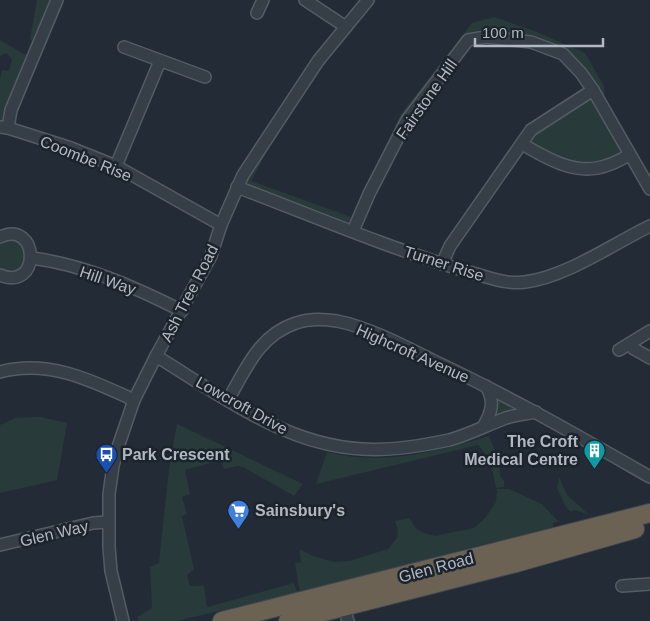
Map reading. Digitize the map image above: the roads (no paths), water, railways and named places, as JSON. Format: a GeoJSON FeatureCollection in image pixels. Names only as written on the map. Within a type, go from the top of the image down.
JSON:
{"type":"FeatureCollection","features":[{"type":"Feature","properties":{"kind":"highway","name":"Glen Road"},"geometry":{"type":"LineString","coordinates":[[222,621],[344,607],[650,513]]}},
{"type":"Feature","properties":{"kind":"highway","name":"Glen Road"},"geometry":{"type":"LineString","coordinates":[[288,621],[516,563],[650,525]]}},
{"type":"Feature","properties":{"kind":"street"},"geometry":{"type":"LineString","coordinates":[[4,128],[56,0]]}},
{"type":"Feature","properties":{"kind":"street"},"geometry":{"type":"LineString","coordinates":[[257,13],[263,0]]}},
{"type":"Feature","properties":{"kind":"street"},"geometry":{"type":"LineString","coordinates":[[305,0],[346,26]]}},
{"type":"Feature","properties":{"kind":"street","name":"Ash Tree Road"},"geometry":{"type":"LineString","coordinates":[[124,621],[111,571],[108,522],[109,494],[113,466],[134,400],[211,256],[221,225],[237,187],[265,139],[318,61],[368,0]]}},
{"type":"Feature","properties":{"kind":"street","name":"Fairstone Hill"},"geometry":{"type":"LineString","coordinates":[[353,231],[369,194],[407,120],[468,40],[486,37],[531,42],[563,54],[593,90],[629,155],[649,186]]}},
{"type":"Feature","properties":{"kind":"street"},"geometry":{"type":"LineString","coordinates":[[124,47],[205,77]]}},
{"type":"Feature","properties":{"kind":"street"},"geometry":{"type":"LineString","coordinates":[[116,166],[160,61]]}},
{"type":"Feature","properties":{"kind":"street"},"geometry":{"type":"LineString","coordinates":[[442,264],[450,246],[531,130],[593,90]]}},
{"type":"Feature","properties":{"kind":"street","name":"Coombe Rise"},"geometry":{"type":"LineString","coordinates":[[4,128],[70,148],[116,166],[221,225]]}},
{"type":"Feature","properties":{"kind":"street"},"geometry":{"type":"LineString","coordinates":[[522,144],[550,161],[585,170],[606,166],[629,155]]}},
{"type":"Feature","properties":{"kind":"street","name":"Turner Rise"},"geometry":{"type":"LineString","coordinates":[[237,187],[442,264],[498,280],[524,282],[549,276],[650,226]]}},
{"type":"Feature","properties":{"kind":"street"},"geometry":{"type":"LineString","coordinates":[[0,237],[11,234],[24,240],[29,246],[32,258],[29,266],[19,276],[0,275]]}},
{"type":"Feature","properties":{"kind":"street","name":"Hill Way"},"geometry":{"type":"LineString","coordinates":[[32,258],[79,268],[119,282],[182,311]]}},
{"type":"Feature","properties":{"kind":"street","name":"Highcroft Avenue"},"geometry":{"type":"LineString","coordinates":[[228,400],[252,357],[266,340],[287,326],[312,319],[340,322],[390,340],[486,386],[536,412],[650,477]]}},
{"type":"Feature","properties":{"kind":"street"},"geometry":{"type":"LineString","coordinates":[[650,331],[625,348],[634,349],[650,358]]}},
{"type":"Feature","properties":{"kind":"street","name":"Lowcroft Drive"},"geometry":{"type":"LineString","coordinates":[[156,356],[269,424],[327,444],[363,450],[450,439],[508,418],[536,412]]}},
{"type":"Feature","properties":{"kind":"street"},"geometry":{"type":"LineString","coordinates":[[0,372],[16,368],[32,368],[67,372],[84,377],[134,400]]}},
{"type":"Feature","properties":{"kind":"street","name":"Highcroft Avenue"},"geometry":{"type":"LineString","coordinates":[[483,427],[491,413],[492,403],[491,395],[486,386]]}},
{"type":"Feature","properties":{"kind":"street","name":"Glen Way"},"geometry":{"type":"LineString","coordinates":[[0,545],[93,523],[108,522]]}},
{"type":"Feature","properties":{"kind":"street"},"geometry":{"type":"LineString","coordinates":[[622,586],[650,584]]}},
{"type":"Feature","properties":{"kind":"place","name":"The Croft Medical Centre"},"geometry":{"type":"Point","coordinates":[594,469]}},
{"type":"Feature","properties":{"kind":"place","name":"Park Crescent"},"geometry":{"type":"Point","coordinates":[106,473]}},
{"type":"Feature","properties":{"kind":"place","name":"Sainsbury's"},"geometry":{"type":"Point","coordinates":[239,529]}}]}
